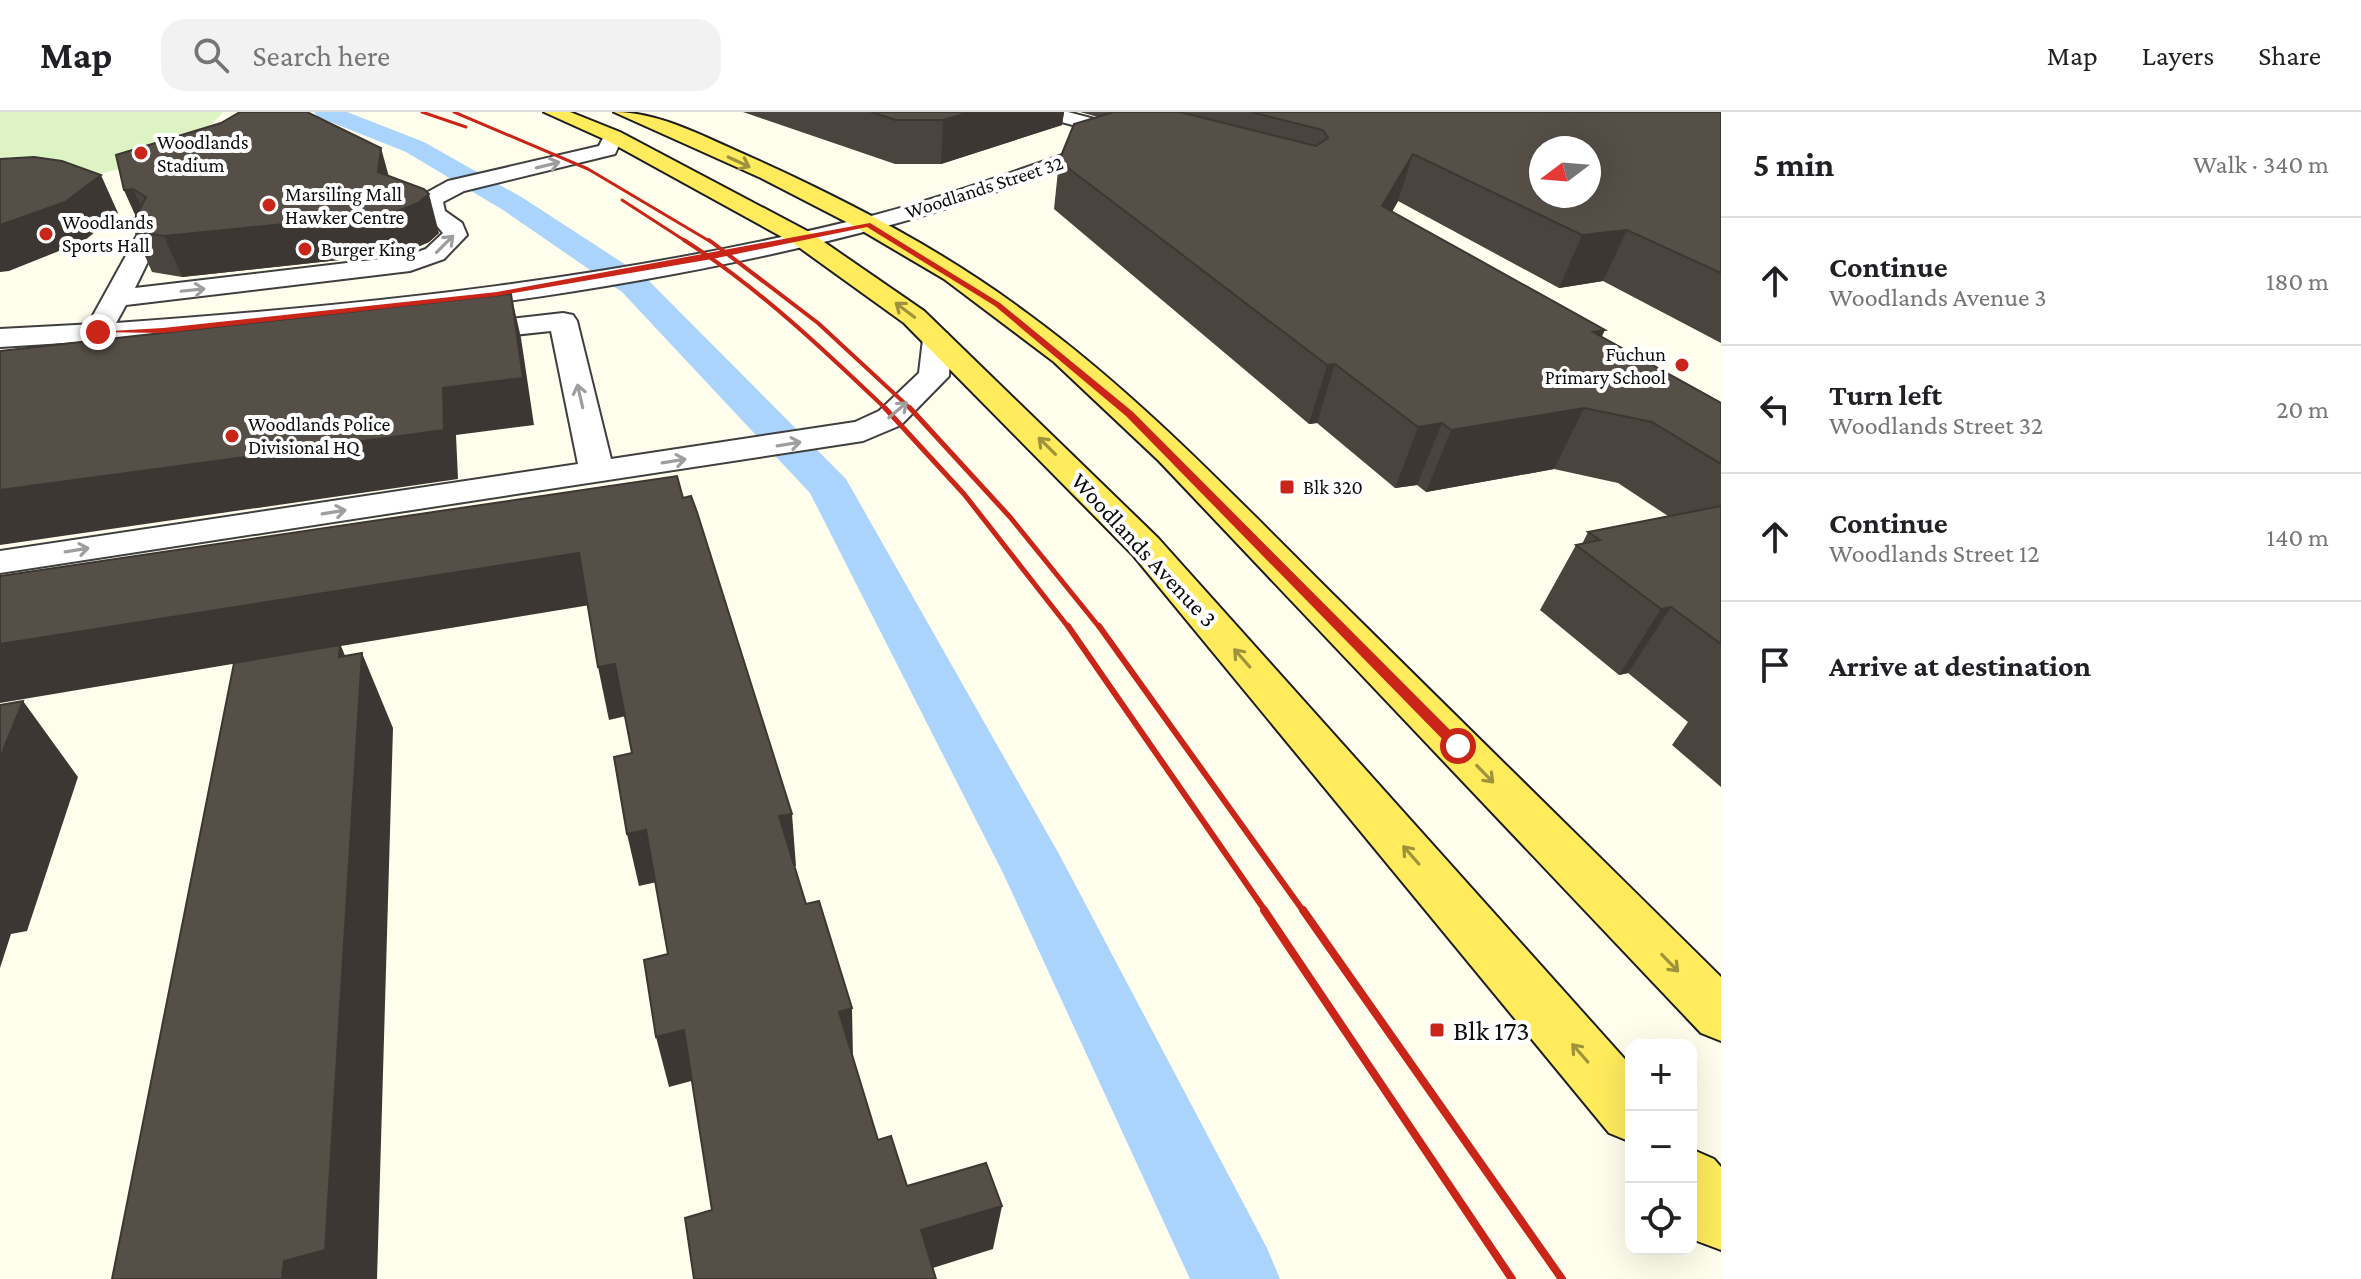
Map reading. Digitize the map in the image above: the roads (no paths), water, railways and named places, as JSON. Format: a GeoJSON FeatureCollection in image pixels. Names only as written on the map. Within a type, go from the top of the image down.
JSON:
{"type":"FeatureCollection","features":[{"type":"Feature","properties":{"kind":"main road","name":"Woodlands Avenue 3"},"geometry":{"type":"LineString","coordinates":[[553,112],[613,136],[796,235],[914,317],[1145,546],[1630,1111]]}},
{"type":"Feature","properties":{"kind":"main road"},"geometry":{"type":"LineString","coordinates":[[623,112],[668,129],[860,220],[998,304],[1130,414],[1721,1015]]}},
{"type":"Feature","properties":{"kind":"main road"},"geometry":{"type":"LineString","coordinates":[[767,246],[795,247],[828,256]]}},
{"type":"Feature","properties":{"kind":"main road"},"geometry":{"type":"LineString","coordinates":[[1692,1183],[1721,1217]]}},
{"type":"Feature","properties":{"kind":"street"},"geometry":{"type":"LineString","coordinates":[[1047,112],[1169,146]]}},
{"type":"Feature","properties":{"kind":"street","name":"Woodlands Street 32"},"geometry":{"type":"LineString","coordinates":[[1131,135],[1188,112]]}},
{"type":"Feature","properties":{"kind":"street","name":"Woodlands Street 32"},"geometry":{"type":"LineString","coordinates":[[796,235],[860,220],[1209,112]]}},
{"type":"Feature","properties":{"kind":"street"},"geometry":{"type":"LineString","coordinates":[[116,298],[410,263],[435,254],[452,241],[454,228],[436,215],[431,202],[454,187],[608,150],[613,136]]}},
{"type":"Feature","properties":{"kind":"street"},"geometry":{"type":"LineString","coordinates":[[647,262],[767,246],[796,235]]}},
{"type":"Feature","properties":{"kind":"street"},"geometry":{"type":"LineString","coordinates":[[0,338],[98,332],[171,316],[495,287],[796,235]]}},
{"type":"Feature","properties":{"kind":"street"},"geometry":{"type":"LineString","coordinates":[[98,332],[144,254]]}},
{"type":"Feature","properties":{"kind":"street"},"geometry":{"type":"LineString","coordinates":[[495,287],[504,328]]}},
{"type":"Feature","properties":{"kind":"street"},"geometry":{"type":"LineString","coordinates":[[424,337],[563,321],[597,472]]}},
{"type":"Feature","properties":{"kind":"street"},"geometry":{"type":"LineString","coordinates":[[51,369],[66,335]]}},
{"type":"Feature","properties":{"kind":"street"},"geometry":{"type":"LineString","coordinates":[[0,562],[863,431],[890,418],[934,376],[937,339]]}},
{"type":"Feature","properties":{"kind":"waterway"},"geometry":{"type":"LineString","coordinates":[[326,112],[415,147],[513,204],[634,285],[830,488],[1036,873],[1236,1279]]}},
{"type":"Feature","properties":{"kind":"railway"},"geometry":{"type":"LineString","coordinates":[[422,112],[466,127]]}},
{"type":"Feature","properties":{"kind":"railway"},"geometry":{"type":"LineString","coordinates":[[454,112],[588,169],[711,242]]}},
{"type":"Feature","properties":{"kind":"railway"},"geometry":{"type":"LineString","coordinates":[[622,200],[686,241]]}},
{"type":"Feature","properties":{"kind":"railway"},"geometry":{"type":"LineString","coordinates":[[709,240],[818,323],[911,409]]}},
{"type":"Feature","properties":{"kind":"railway"},"geometry":{"type":"LineString","coordinates":[[686,241],[764,299],[886,409]]}},
{"type":"Feature","properties":{"kind":"railway"},"geometry":{"type":"LineString","coordinates":[[886,409],[964,494],[1069,628]]}},
{"type":"Feature","properties":{"kind":"railway"},"geometry":{"type":"LineString","coordinates":[[911,409],[1010,517],[1100,628]]}},
{"type":"Feature","properties":{"kind":"railway"},"geometry":{"type":"LineString","coordinates":[[1068,626],[1266,912]]}},
{"type":"Feature","properties":{"kind":"railway"},"geometry":{"type":"LineString","coordinates":[[1099,626],[1304,912]]}},
{"type":"Feature","properties":{"kind":"railway"},"geometry":{"type":"LineString","coordinates":[[1264,910],[1512,1279]]}},
{"type":"Feature","properties":{"kind":"railway"},"geometry":{"type":"LineString","coordinates":[[1303,910],[1562,1279]]}},
{"type":"Feature","properties":{"kind":"place","name":"Woodlands Stadium"},"geometry":{"type":"Point","coordinates":[141,153]}},
{"type":"Feature","properties":{"kind":"place","name":"Marsiling Mall Hawker Centre"},"geometry":{"type":"Point","coordinates":[269,205]}},
{"type":"Feature","properties":{"kind":"place","name":"Woodlands Sports Hall"},"geometry":{"type":"Point","coordinates":[46,234]}},
{"type":"Feature","properties":{"kind":"place","name":"Burger King"},"geometry":{"type":"Point","coordinates":[305,249]}},
{"type":"Feature","properties":{"kind":"place","name":"Fuchun Primary School"},"geometry":{"type":"Point","coordinates":[1682,365]}},
{"type":"Feature","properties":{"kind":"place","name":"Woodlands Police Divisional HQ"},"geometry":{"type":"Point","coordinates":[232,436]}},
{"type":"Feature","properties":{"kind":"place","name":"Blk 320"},"geometry":{"type":"Point","coordinates":[1287,487]}},
{"type":"Feature","properties":{"kind":"place","name":"Blk 173"},"geometry":{"type":"Point","coordinates":[1437,1030]}}]}
